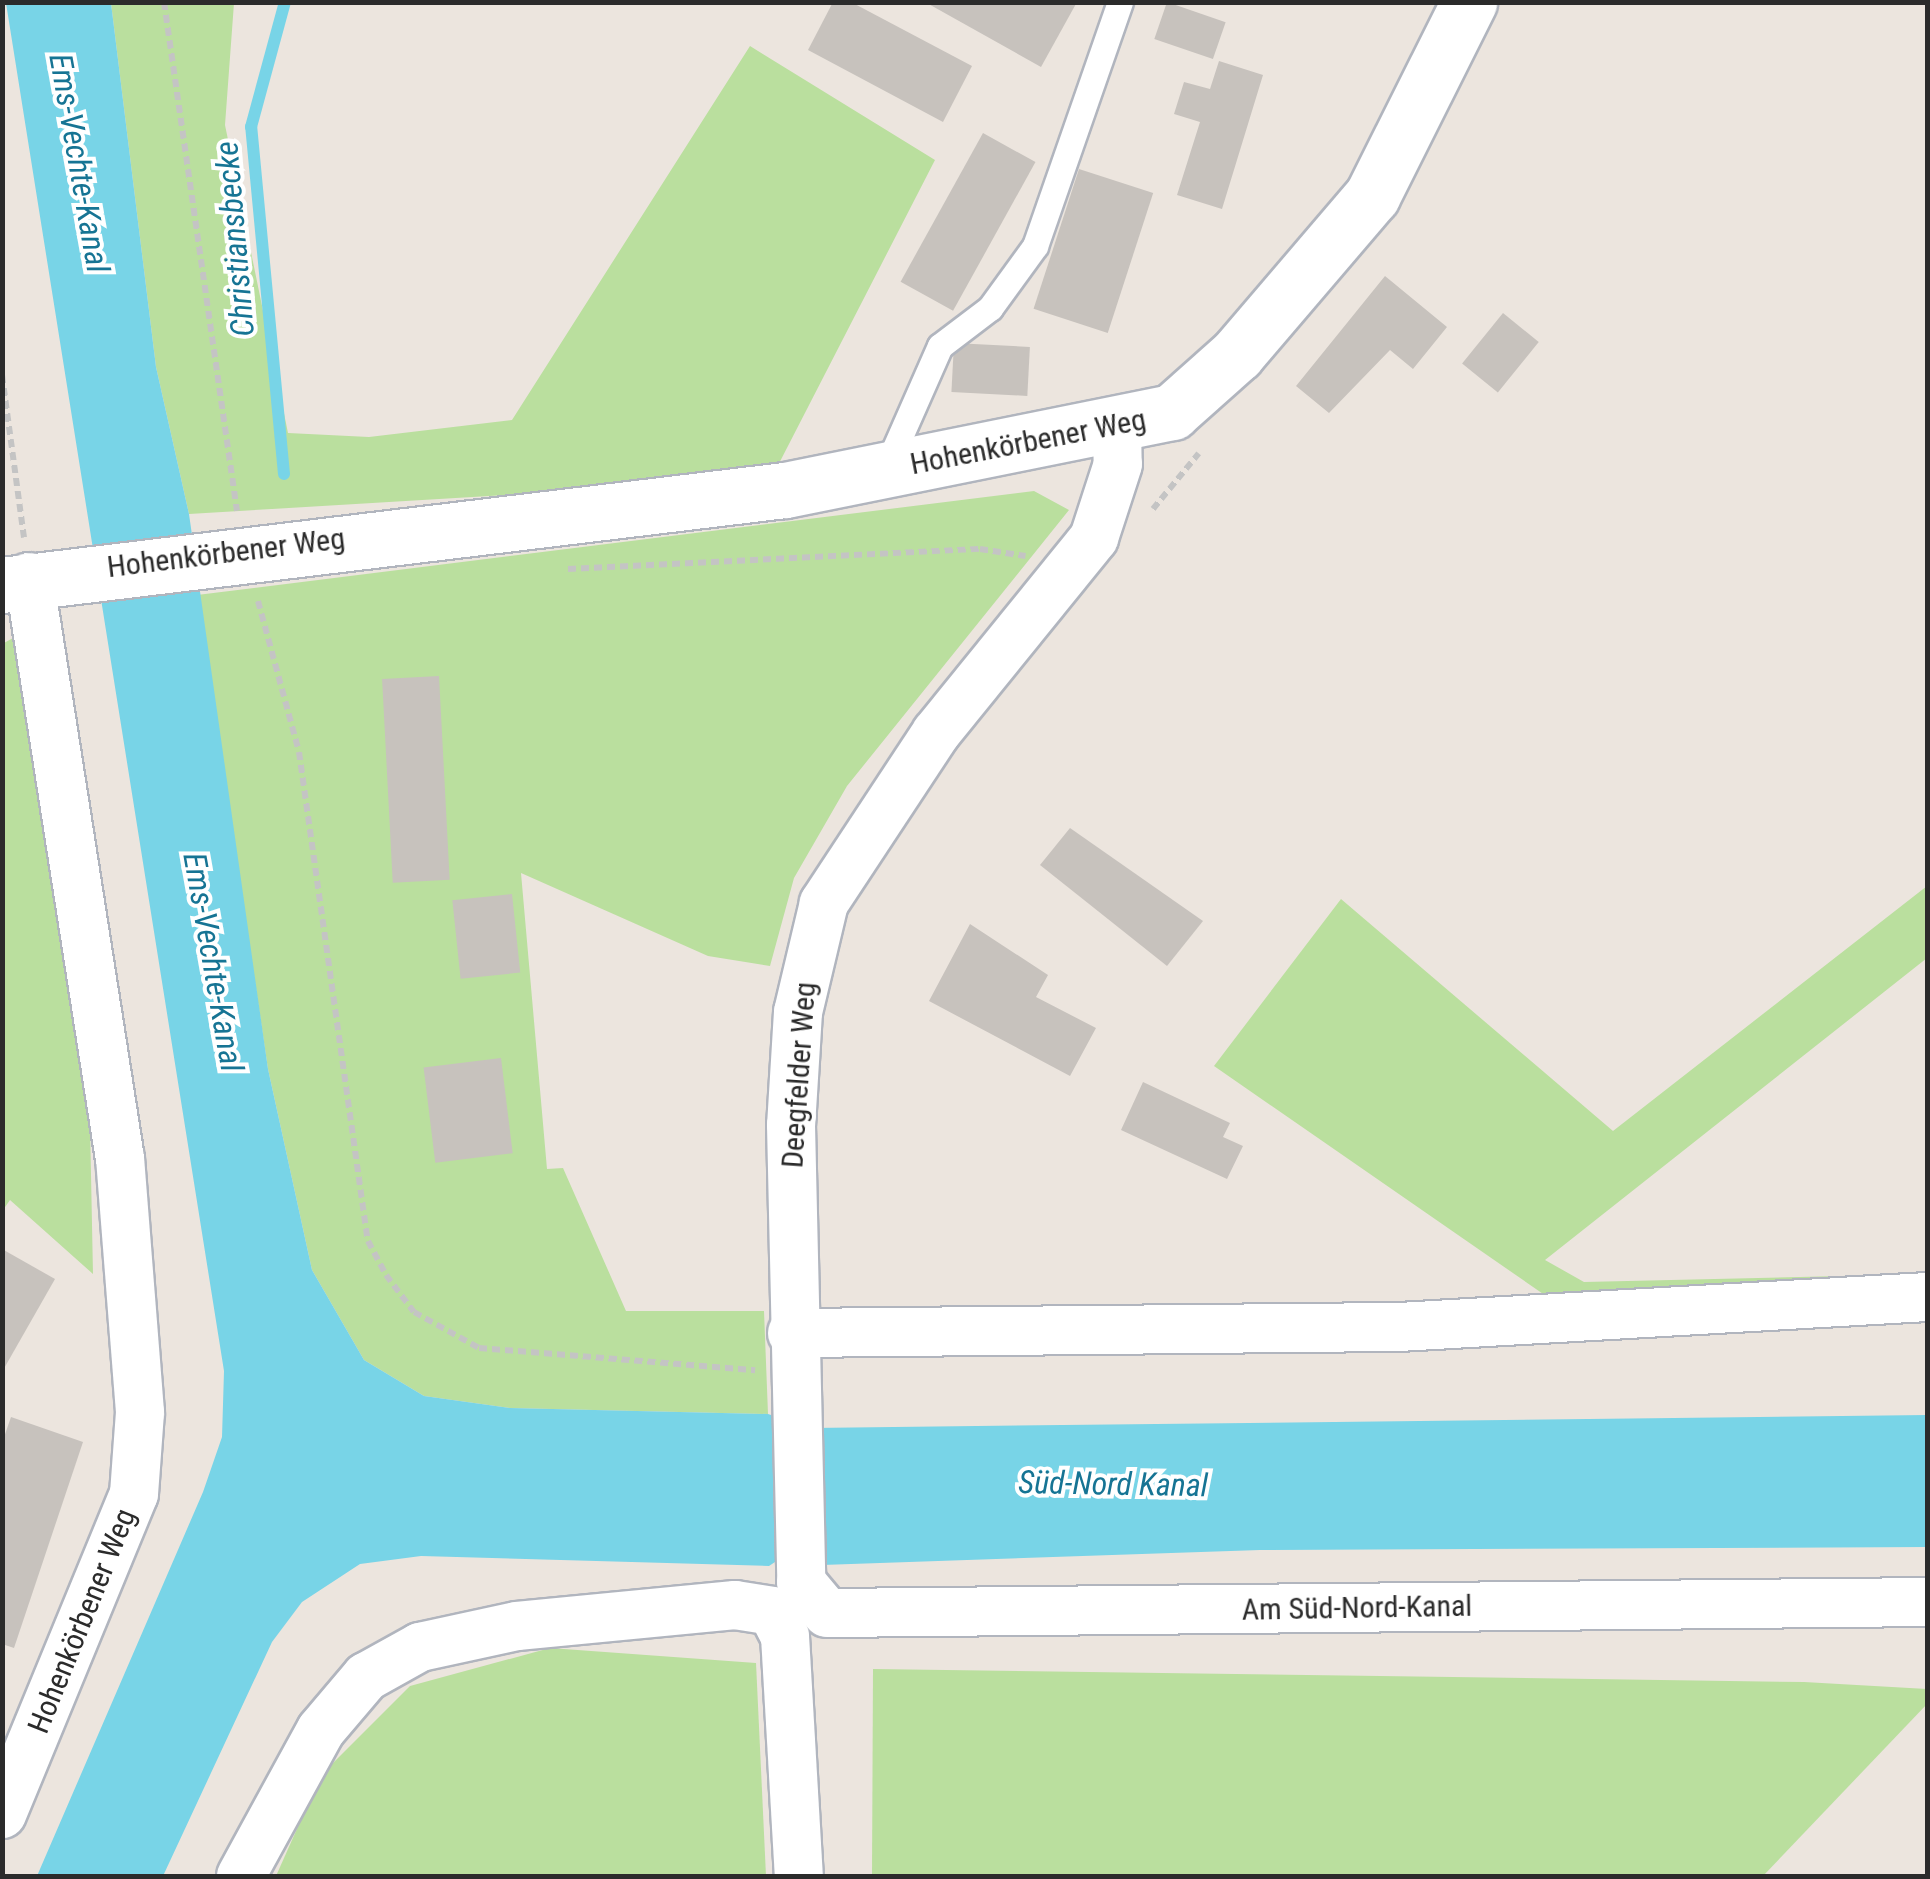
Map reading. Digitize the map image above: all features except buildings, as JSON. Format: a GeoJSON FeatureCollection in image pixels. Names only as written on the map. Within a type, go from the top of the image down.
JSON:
{"type":"FeatureCollection","features":[{"type":"Feature","properties":{"kind":"street","name":"Hohenkörbener Weg"},"geometry":{"type":"LineString","coordinates":[[2,1814],[134,1494],[140,1412],[120,1159],[35,578],[249,572],[885,471],[1118,425],[1192,398],[1372,196],[1468,2]]}},
{"type":"Feature","properties":{"kind":"street","name":"Deegfelder Weg"},"geometry":{"type":"LineString","coordinates":[[798,1876],[785,1636],[790,1584],[798,1012],[824,903],[936,732],[1094,538],[1118,464],[1118,425]]}},
{"type":"Feature","properties":{"kind":"street"},"geometry":{"type":"LineString","coordinates":[[793,1374],[1399,1326],[1928,1297]]}},
{"type":"Feature","properties":{"kind":"street"},"geometry":{"type":"LineString","coordinates":[[241,1876],[321,1730],[366,1676],[420,1647],[517,1626],[735,1605],[790,1584]]}},
{"type":"Feature","properties":{"kind":"street","name":"Am Süd-Nord-Kanal"},"geometry":{"type":"LineString","coordinates":[[790,1584],[828,1613],[1928,1602]]}},
{"type":"Feature","properties":{"kind":"lane"},"geometry":{"type":"LineString","coordinates":[[885,471],[940,346],[990,308],[1035,246],[1120,2]]}},
{"type":"Feature","properties":{"kind":"path"},"geometry":{"type":"LineString","coordinates":[[164,2],[249,572],[298,752],[368,1241],[386,1275],[414,1312],[480,1348],[793,1374]]}},
{"type":"Feature","properties":{"kind":"path"},"geometry":{"type":"LineString","coordinates":[[2,375],[35,578]]}},
{"type":"Feature","properties":{"kind":"green space"},"geometry":{"type":"Polygon","coordinates":[[[111,3],[234,3],[225,125],[288,433],[369,437],[512,420],[750,46],[935,160],[771,479],[189,514],[156,367],[111,3]]]}},
{"type":"Feature","properties":{"kind":"green space"},"geometry":{"type":"Polygon","coordinates":[[[1034,491],[1069,510],[847,786],[794,878],[770,966],[708,956],[521,873],[547,1169],[563,1168],[626,1311],[764,1311],[768,1414],[510,1408],[424,1396],[364,1360],[312,1270],[268,1069],[197,595],[1034,491]]]}},
{"type":"Feature","properties":{"kind":"green space"},"geometry":{"type":"Polygon","coordinates":[[[15,637],[90,1124],[93,1274],[10,1200],[3,1210],[2,644],[15,637]]]}},
{"type":"Feature","properties":{"kind":"green space"},"geometry":{"type":"Polygon","coordinates":[[[1927,886],[1927,958],[1545,1260],[1584,1282],[1927,1274],[1549,1298],[1214,1066],[1341,899],[1613,1131],[1927,886]]]}},
{"type":"Feature","properties":{"kind":"green space"},"geometry":{"type":"Polygon","coordinates":[[[550,1648],[756,1663],[766,1876],[276,1876],[321,1775],[410,1686],[550,1648]]]}},
{"type":"Feature","properties":{"kind":"green space"},"geometry":{"type":"Polygon","coordinates":[[[873,1669],[1804,1682],[1927,1689],[1928,1703],[1763,1876],[872,1876],[873,1669]]]}},
{"type":"Feature","properties":{"kind":"water"},"geometry":{"type":"Polygon","coordinates":[[[6,3],[111,3],[156,367],[189,514],[268,1069],[312,1270],[364,1360],[424,1396],[510,1408],[768,1414],[811,1428],[1927,1415],[1927,1547],[1260,1550],[822,1565],[781,1558],[769,1566],[421,1556],[360,1564],[302,1602],[272,1642],[163,1876],[37,1876],[203,1492],[222,1437],[224,1371],[6,3]]]}},
{"type":"Feature","properties":{"kind":"waterway","name":"Christiansbecke"},"geometry":{"type":"LineString","coordinates":[[284,474],[251,127],[285,2]]}},
{"type":"Feature","properties":{"kind":"water label","name":"Ems-Vechte-Kanal"},"geometry":{"type":"Point","coordinates":[79,163]}},
{"type":"Feature","properties":{"kind":"water label","name":"Ems-Vechte-Kanal"},"geometry":{"type":"Point","coordinates":[213,962]}},
{"type":"Feature","properties":{"kind":"water label","name":"Süd-Nord Kanal"},"geometry":{"type":"Point","coordinates":[1113,1484]}}]}
